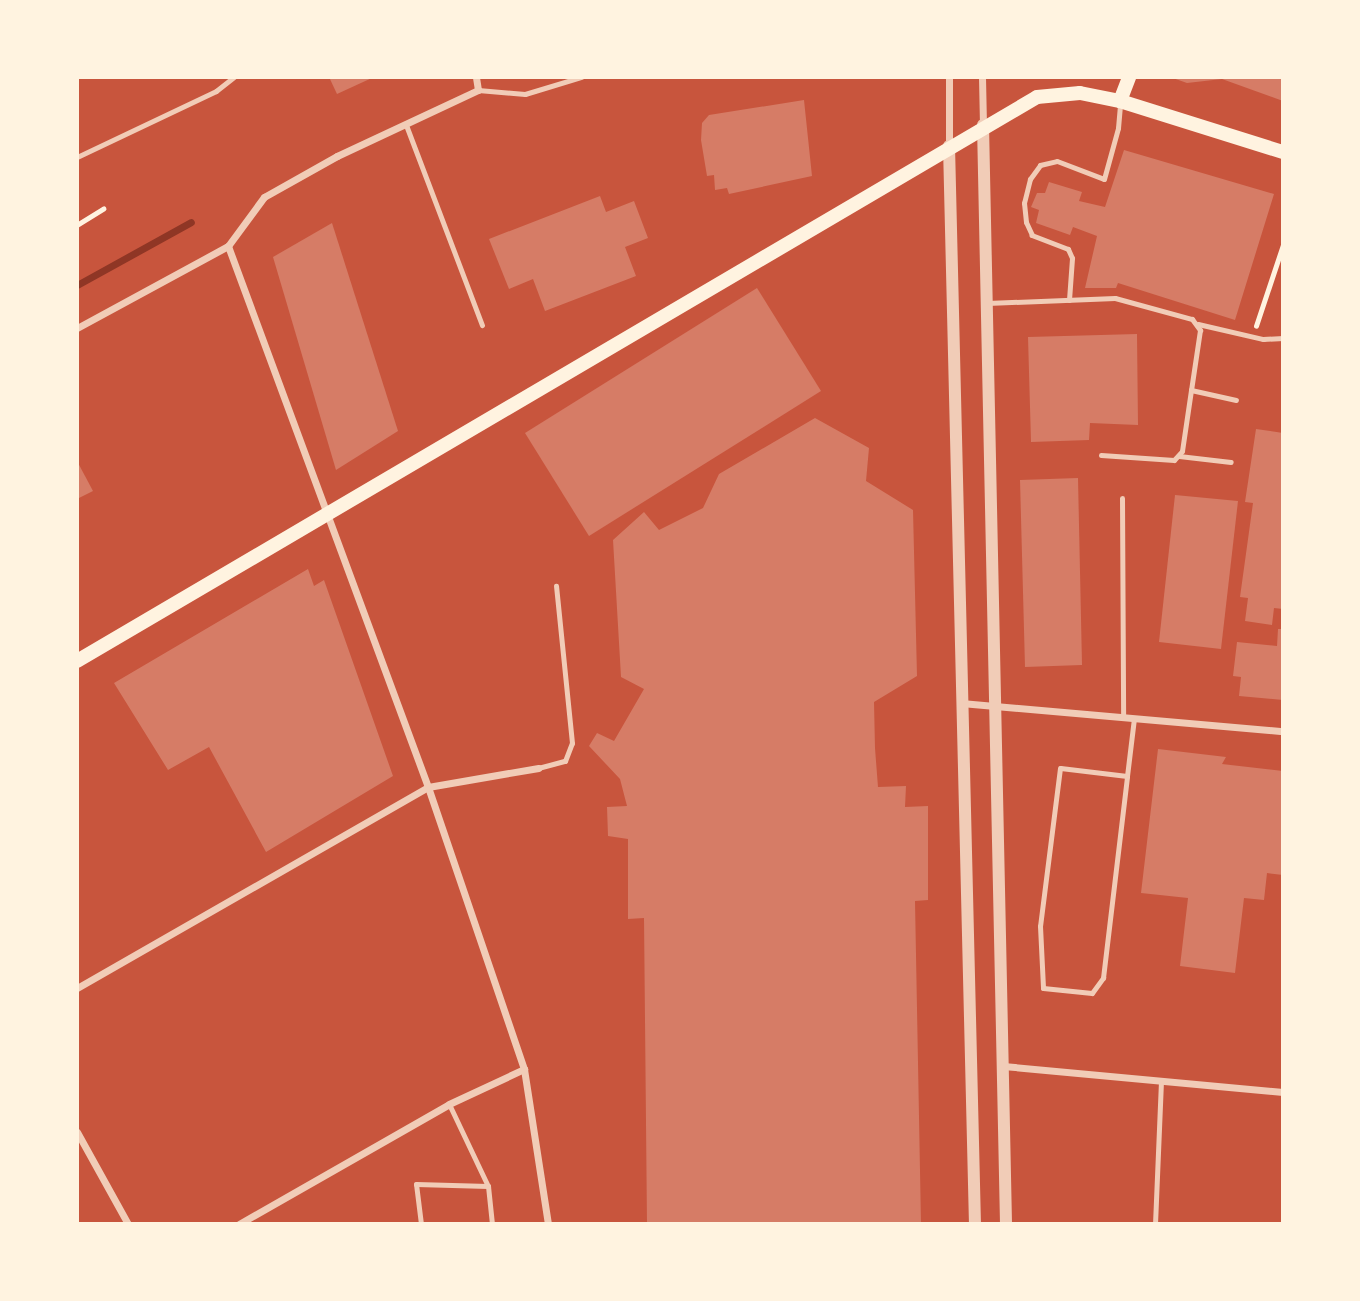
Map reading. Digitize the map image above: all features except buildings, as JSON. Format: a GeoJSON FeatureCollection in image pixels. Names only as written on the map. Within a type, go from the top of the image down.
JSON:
{"type":"FeatureCollection","features":[{"type":"Feature","properties":{"kind":"main road"},"geometry":{"type":"LineString","coordinates":[[1120,101],[1129,77]]}},
{"type":"Feature","properties":{"kind":"main road"},"geometry":{"type":"LineString","coordinates":[[77,661],[983,125],[1037,97],[1080,93],[1120,101],[1283,152]]}},
{"type":"Feature","properties":{"kind":"street"},"geometry":{"type":"LineString","coordinates":[[77,328],[228,246],[264,197],[337,156],[478,90],[476,77]]}},
{"type":"Feature","properties":{"kind":"street"},"geometry":{"type":"LineString","coordinates":[[949,77],[961,703],[975,1224]]}},
{"type":"Feature","properties":{"kind":"street"},"geometry":{"type":"LineString","coordinates":[[982,77],[1006,1224]]}},
{"type":"Feature","properties":{"kind":"street"},"geometry":{"type":"LineString","coordinates":[[228,246],[428,787],[524,1069],[548,1224]]}},
{"type":"Feature","properties":{"kind":"street"},"geometry":{"type":"LineString","coordinates":[[961,703],[1283,731]]}},
{"type":"Feature","properties":{"kind":"street"},"geometry":{"type":"LineString","coordinates":[[77,988],[428,787],[538,768]]}},
{"type":"Feature","properties":{"kind":"street"},"geometry":{"type":"LineString","coordinates":[[1003,1066],[1283,1092]]}},
{"type":"Feature","properties":{"kind":"street"},"geometry":{"type":"LineString","coordinates":[[239,1224],[449,1104],[524,1069]]}},
{"type":"Feature","properties":{"kind":"street"},"geometry":{"type":"LineString","coordinates":[[77,1132],[128,1224]]}},
{"type":"Feature","properties":{"kind":"lane"},"geometry":{"type":"LineString","coordinates":[[77,157],[216,91],[234,77]]}},
{"type":"Feature","properties":{"kind":"lane"},"geometry":{"type":"LineString","coordinates":[[478,90],[525,94],[581,77]]}},
{"type":"Feature","properties":{"kind":"lane"},"geometry":{"type":"LineString","coordinates":[[1069,300],[1072,258],[1068,249],[1032,235],[1024,204],[1040,165],[1057,161],[1104,178],[1117,135],[1120,101]]}},
{"type":"Feature","properties":{"kind":"lane"},"geometry":{"type":"LineString","coordinates":[[406,125],[482,325]]}},
{"type":"Feature","properties":{"kind":"lane"},"geometry":{"type":"LineString","coordinates":[[987,303],[1115,298],[1198,324],[1251,336],[1283,338]]}},
{"type":"Feature","properties":{"kind":"lane"},"geometry":{"type":"LineString","coordinates":[[1179,456],[1191,390],[1198,324]]}},
{"type":"Feature","properties":{"kind":"lane"},"geometry":{"type":"LineString","coordinates":[[1191,390],[1236,400]]}},
{"type":"Feature","properties":{"kind":"lane"},"geometry":{"type":"LineString","coordinates":[[1101,455],[1179,456],[1231,462]]}},
{"type":"Feature","properties":{"kind":"lane"},"geometry":{"type":"LineString","coordinates":[[1122,498],[1123,717]]}},
{"type":"Feature","properties":{"kind":"lane"},"geometry":{"type":"LineString","coordinates":[[538,768],[565,761],[572,743],[556,586]]}},
{"type":"Feature","properties":{"kind":"lane"},"geometry":{"type":"LineString","coordinates":[[1127,776],[1060,768],[1040,926],[1043,988],[1092,993],[1103,978],[1134,718]]}},
{"type":"Feature","properties":{"kind":"lane"},"geometry":{"type":"LineString","coordinates":[[1155,1224],[1161,1080]]}},
{"type":"Feature","properties":{"kind":"lane"},"geometry":{"type":"LineString","coordinates":[[449,1104],[488,1186],[492,1224]]}},
{"type":"Feature","properties":{"kind":"lane"},"geometry":{"type":"LineString","coordinates":[[421,1224],[416,1184],[488,1186]]}},
{"type":"Feature","properties":{"kind":"path"},"geometry":{"type":"LineString","coordinates":[[77,225],[103,209]]}},
{"type":"Feature","properties":{"kind":"path"},"geometry":{"type":"LineString","coordinates":[[1251,336],[1283,245]]}},
{"type":"Feature","properties":{"kind":"waterway"},"geometry":{"type":"LineString","coordinates":[[77,285],[191,222]]}}]}
